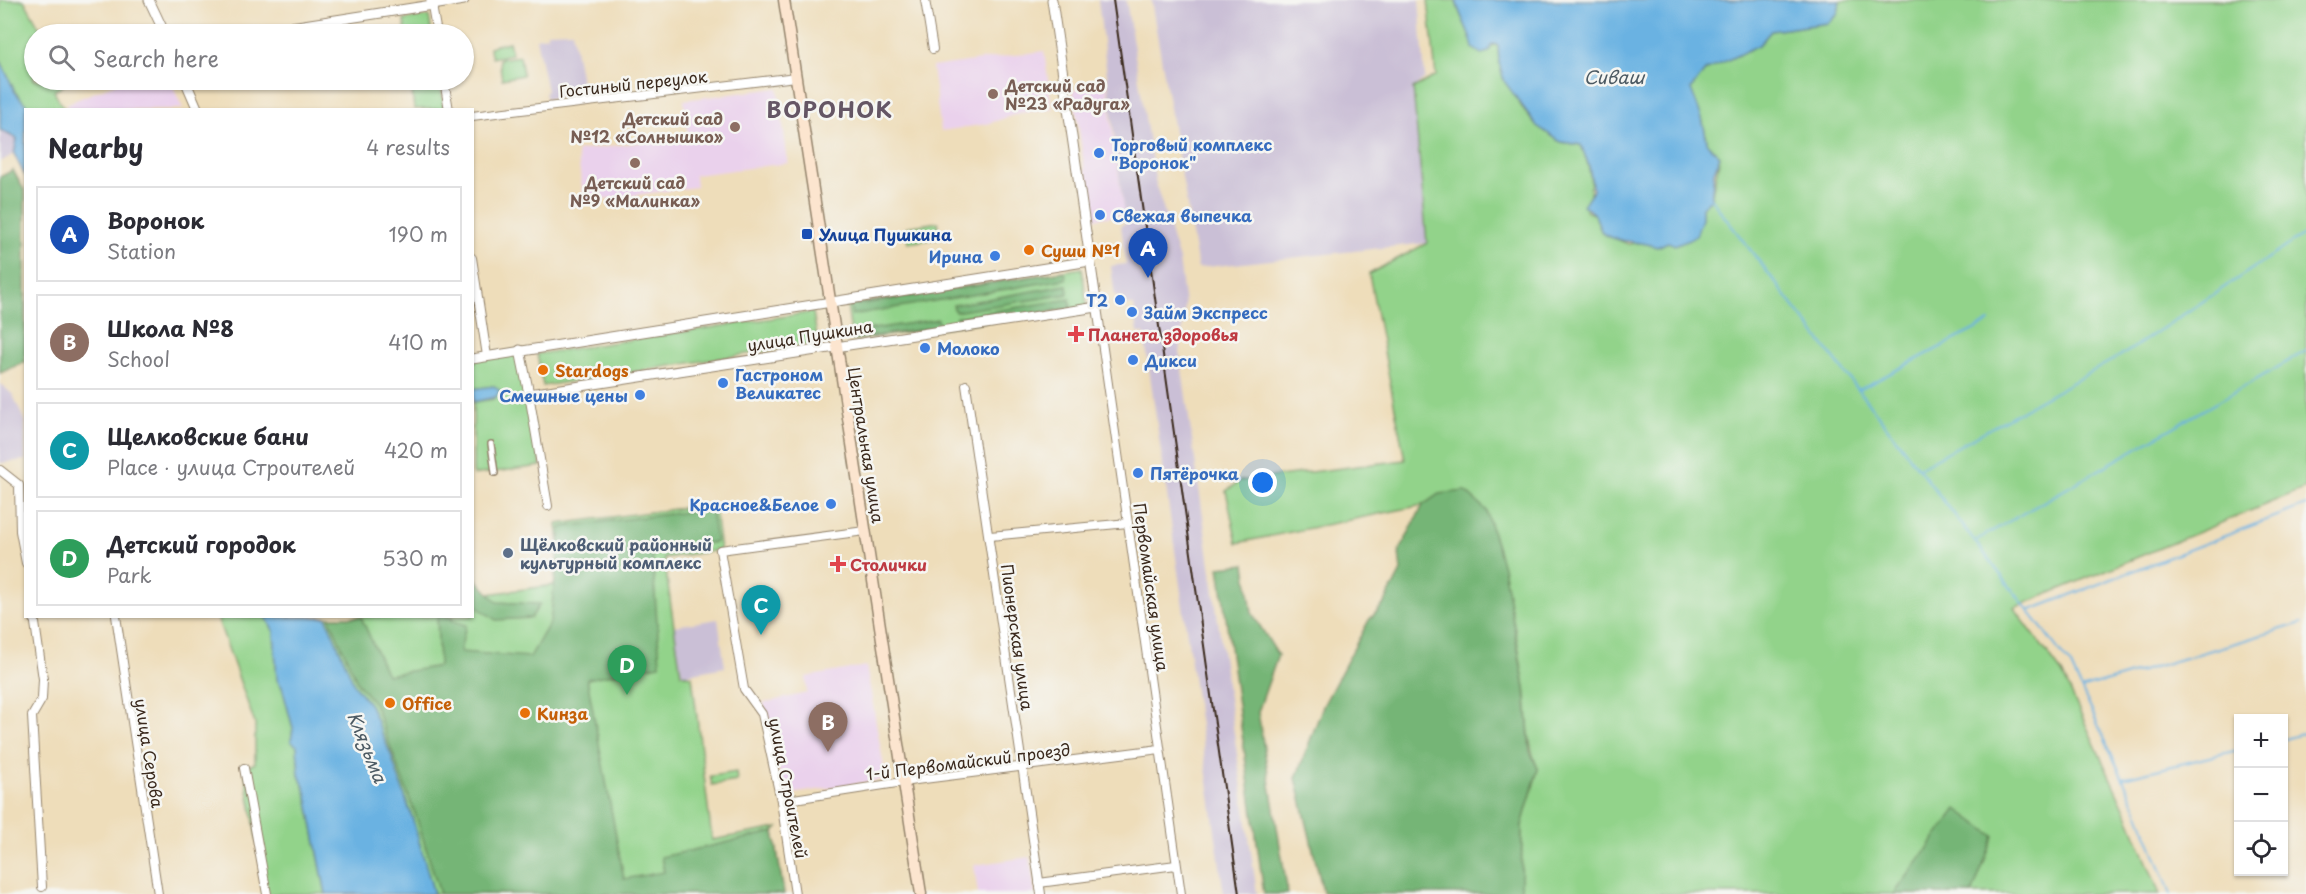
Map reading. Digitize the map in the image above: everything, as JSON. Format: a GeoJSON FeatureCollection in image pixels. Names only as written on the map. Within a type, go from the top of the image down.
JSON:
{"type":"FeatureCollection","features":[{"type":"Feature","properties":{"kind":"main road","name":"Центральная улица"},"geometry":{"type":"LineString","coordinates":[[784,0],[921,894]]}},
{"type":"Feature","properties":{"kind":"street"},"geometry":{"type":"LineString","coordinates":[[149,0],[160,24]]}},
{"type":"Feature","properties":{"kind":"street"},"geometry":{"type":"LineString","coordinates":[[306,24],[431,3],[464,0]]}},
{"type":"Feature","properties":{"kind":"street"},"geometry":{"type":"LineString","coordinates":[[925,0],[933,50]]}},
{"type":"Feature","properties":{"kind":"street","name":"Первомайская улица"},"geometry":{"type":"LineString","coordinates":[[1052,0],[1181,894]]}},
{"type":"Feature","properties":{"kind":"street"},"geometry":{"type":"LineString","coordinates":[[431,3],[435,24]]}},
{"type":"Feature","properties":{"kind":"street","name":"Гостиный переулок"},"geometry":{"type":"LineString","coordinates":[[474,116],[796,76]]}},
{"type":"Feature","properties":{"kind":"street"},"geometry":{"type":"LineString","coordinates":[[189,90],[197,108]]}},
{"type":"Feature","properties":{"kind":"street"},"geometry":{"type":"LineString","coordinates":[[446,90],[449,108]]}},
{"type":"Feature","properties":{"kind":"street","name":"улица Пушкина"},"geometry":{"type":"LineString","coordinates":[[520,350],[1090,261]]}},
{"type":"Feature","properties":{"kind":"street"},"geometry":{"type":"LineString","coordinates":[[474,271],[487,356]]}},
{"type":"Feature","properties":{"kind":"street","name":"улица Пушкина"},"geometry":{"type":"LineString","coordinates":[[529,394],[1097,307]]}},
{"type":"Feature","properties":{"kind":"street"},"geometry":{"type":"LineString","coordinates":[[474,358],[520,350],[548,506]]}},
{"type":"Feature","properties":{"kind":"street","name":"Пионерская улица"},"geometry":{"type":"LineString","coordinates":[[966,385],[1041,894]]}},
{"type":"Feature","properties":{"kind":"street"},"geometry":{"type":"LineString","coordinates":[[491,444],[495,473]]}},
{"type":"Feature","properties":{"kind":"street"},"geometry":{"type":"LineString","coordinates":[[0,470],[19,485],[20,531],[24,552]]}},
{"type":"Feature","properties":{"kind":"street"},"geometry":{"type":"LineString","coordinates":[[990,536],[1128,523]]}},
{"type":"Feature","properties":{"kind":"street","name":"улица Строителей"},"geometry":{"type":"LineString","coordinates":[[795,894],[781,801],[762,714],[744,689],[720,550],[865,531]]}},
{"type":"Feature","properties":{"kind":"street"},"geometry":{"type":"LineString","coordinates":[[34,618],[43,679],[42,699],[32,716],[42,887]]}},
{"type":"Feature","properties":{"kind":"street","name":"улица Серова"},"geometry":{"type":"LineString","coordinates":[[116,618],[158,894]]}},
{"type":"Feature","properties":{"kind":"street","name":"1-й Первомайский проезд"},"geometry":{"type":"LineString","coordinates":[[781,801],[905,782],[1160,749]]}},
{"type":"Feature","properties":{"kind":"street"},"geometry":{"type":"LineString","coordinates":[[244,768],[267,894]]}},
{"type":"Feature","properties":{"kind":"street"},"geometry":{"type":"LineString","coordinates":[[1039,883],[1176,865]]}},
{"type":"Feature","properties":{"kind":"shaded area"},"geometry":{"type":"Polygon","coordinates":[[[1098,0],[1126,0],[1156,185],[1179,260],[1185,305],[1180,355],[1257,894],[1224,894],[1144,333],[1138,333],[1134,305],[1123,305],[1121,297],[1115,297],[1111,266],[1126,264],[1121,225],[1125,224],[1098,0]]]}},
{"type":"Feature","properties":{"kind":"shaded area"},"geometry":{"type":"Polygon","coordinates":[[[1151,0],[1419,0],[1425,78],[1413,88],[1427,243],[1198,268],[1151,0]]]}},
{"type":"Feature","properties":{"kind":"shaded area"},"geometry":{"type":"Polygon","coordinates":[[[572,31],[581,82],[578,85],[580,93],[546,99],[545,92],[547,91],[536,38],[547,36],[547,32],[572,31]]]}},
{"type":"Feature","properties":{"kind":"shaded area","name":"Детский сад №23 «Радуга»"},"geometry":{"type":"Polygon","coordinates":[[[1044,51],[1052,109],[1020,113],[987,124],[941,131],[932,67],[1044,51]]]}},
{"type":"Feature","properties":{"kind":"shaded area","name":"Торговый комплекс \"Воронок\""},"geometry":{"type":"Polygon","coordinates":[[[1107,86],[1124,215],[1092,219],[1073,90],[1107,86]]]}},
{"type":"Feature","properties":{"kind":"shaded area"},"geometry":{"type":"Polygon","coordinates":[[[778,88],[788,163],[695,175],[696,187],[584,202],[577,151],[688,136],[684,100],[778,88]]]}},
{"type":"Feature","properties":{"kind":"shaded area"},"geometry":{"type":"Polygon","coordinates":[[[100,90],[174,90],[183,108],[68,108],[66,104],[100,90]]]}},
{"type":"Feature","properties":{"kind":"shaded area"},"geometry":{"type":"Polygon","coordinates":[[[0,130],[17,139],[14,154],[0,162],[0,130]]]}},
{"type":"Feature","properties":{"kind":"shaded area"},"geometry":{"type":"Polygon","coordinates":[[[0,383],[13,395],[24,420],[24,460],[0,463],[0,383]]]}},
{"type":"Feature","properties":{"kind":"shaded area"},"geometry":{"type":"Polygon","coordinates":[[[718,619],[725,667],[682,675],[674,626],[718,619]]]}},
{"type":"Feature","properties":{"kind":"shaded area"},"geometry":{"type":"Polygon","coordinates":[[[866,666],[886,779],[785,795],[763,703],[807,693],[806,677],[866,666]]]}},
{"type":"Feature","properties":{"kind":"shaded area"},"geometry":{"type":"Polygon","coordinates":[[[1030,857],[1035,894],[978,894],[974,865],[1030,857]]]}},
{"type":"Feature","properties":{"kind":"green space"},"geometry":{"type":"Polygon","coordinates":[[[0,0],[24,0],[37,24],[24,24],[24,90],[56,90],[54,91],[63,108],[29,108],[15,92],[0,59],[0,0]]]}},
{"type":"Feature","properties":{"kind":"green space"},"geometry":{"type":"Polygon","coordinates":[[[1428,0],[1456,0],[1474,48],[1498,45],[1499,63],[1521,106],[1537,126],[1561,142],[1581,145],[1590,178],[1590,194],[1586,211],[1595,215],[1602,233],[1628,244],[1644,242],[1657,247],[1702,219],[1702,207],[1711,199],[1720,156],[1708,145],[1702,118],[1690,89],[1705,71],[1759,45],[1771,31],[1828,23],[1838,14],[1840,0],[2306,0],[2306,488],[2014,608],[2062,673],[2131,823],[2160,894],[1521,894],[1522,825],[1538,769],[1530,739],[1525,687],[1513,620],[1486,510],[1439,494],[1423,505],[1237,543],[1226,491],[1240,481],[1405,460],[1369,274],[1427,243],[1413,88],[1436,76],[1428,0]]]}},
{"type":"Feature","properties":{"kind":"green space"},"geometry":{"type":"Polygon","coordinates":[[[429,16],[430,24],[405,24],[404,20],[429,16]]]}},
{"type":"Feature","properties":{"kind":"green space"},"geometry":{"type":"Polygon","coordinates":[[[509,42],[512,54],[492,58],[489,47],[509,42]]]}},
{"type":"Feature","properties":{"kind":"green space"},"geometry":{"type":"Polygon","coordinates":[[[520,56],[523,75],[502,79],[499,59],[520,56]]]}},
{"type":"Feature","properties":{"kind":"green space"},"geometry":{"type":"Polygon","coordinates":[[[412,90],[441,90],[444,108],[414,108],[412,90]]]}},
{"type":"Feature","properties":{"kind":"green space"},"geometry":{"type":"Polygon","coordinates":[[[13,170],[24,190],[24,362],[0,373],[0,177],[13,170]]]}},
{"type":"Feature","properties":{"kind":"green space"},"geometry":{"type":"Polygon","coordinates":[[[938,222],[940,238],[908,243],[906,227],[938,222]]]}},
{"type":"Feature","properties":{"kind":"green space"},"geometry":{"type":"Polygon","coordinates":[[[1082,268],[1087,307],[852,341],[847,305],[1082,268]]]}},
{"type":"Feature","properties":{"kind":"green space"},"geometry":{"type":"Polygon","coordinates":[[[1065,271],[1066,279],[852,315],[850,306],[1065,271]]]}},
{"type":"Feature","properties":{"kind":"green space"},"geometry":{"type":"Polygon","coordinates":[[[1067,285],[1068,294],[955,312],[953,305],[1067,285]]]}},
{"type":"Feature","properties":{"kind":"green space"},"geometry":{"type":"Polygon","coordinates":[[[1070,299],[1071,308],[957,325],[956,317],[1070,299]]]}},
{"type":"Feature","properties":{"kind":"green space"},"geometry":{"type":"Polygon","coordinates":[[[813,312],[818,343],[543,386],[537,354],[813,312]]]}},
{"type":"Feature","properties":{"kind":"green space"},"geometry":{"type":"Polygon","coordinates":[[[938,319],[939,327],[855,339],[854,332],[938,319]]]}},
{"type":"Feature","properties":{"kind":"green space"},"geometry":{"type":"Polygon","coordinates":[[[520,350],[541,466],[474,475],[474,402],[494,399],[500,391],[494,386],[474,389],[474,359],[520,350]]]}},
{"type":"Feature","properties":{"kind":"green space"},"geometry":{"type":"Polygon","coordinates":[[[1465,491],[1486,510],[1503,567],[1525,688],[1530,751],[1538,769],[1522,825],[1521,894],[1336,894],[1323,892],[1296,778],[1323,706],[1369,620],[1384,604],[1401,571],[1399,552],[1423,505],[1439,494],[1465,491]]]}},
{"type":"Feature","properties":{"kind":"green space"},"geometry":{"type":"Polygon","coordinates":[[[714,504],[720,550],[664,558],[681,674],[692,676],[712,840],[778,828],[774,832],[784,894],[434,894],[413,820],[391,755],[370,705],[355,687],[326,618],[474,618],[474,596],[563,584],[557,524],[714,504]]]}},
{"type":"Feature","properties":{"kind":"green space"},"geometry":{"type":"Polygon","coordinates":[[[711,509],[716,542],[652,551],[660,665],[587,679],[624,879],[664,872],[661,857],[774,832],[784,894],[440,894],[417,819],[374,703],[358,684],[329,618],[361,618],[387,675],[439,666],[437,618],[452,618],[451,620],[466,625],[460,652],[530,657],[550,622],[561,527],[711,509]]]}},
{"type":"Feature","properties":{"kind":"green space"},"geometry":{"type":"Polygon","coordinates":[[[1245,564],[1252,613],[1278,655],[1258,712],[1288,894],[1264,894],[1219,567],[1245,564]]]}},
{"type":"Feature","properties":{"kind":"green space"},"geometry":{"type":"Polygon","coordinates":[[[474,574],[497,602],[540,604],[531,618],[496,620],[474,605],[474,574]]]}},
{"type":"Feature","properties":{"kind":"green space"},"geometry":{"type":"Polygon","coordinates":[[[217,618],[267,618],[274,632],[277,680],[282,687],[293,728],[291,741],[297,746],[299,775],[306,792],[326,894],[267,894],[244,768],[255,763],[255,724],[217,618]]]}},
{"type":"Feature","properties":{"kind":"green space"},"geometry":{"type":"Polygon","coordinates":[[[736,772],[737,781],[712,785],[710,776],[736,772]]]}},
{"type":"Feature","properties":{"kind":"green space"},"geometry":{"type":"Polygon","coordinates":[[[1957,809],[1994,836],[1972,894],[1894,894],[1957,809]]]}},
{"type":"Feature","properties":{"kind":"water","name":"Сиваш"},"geometry":{"type":"Polygon","coordinates":[[[1456,0],[1840,0],[1838,14],[1828,23],[1771,31],[1759,45],[1705,71],[1691,89],[1702,118],[1708,145],[1720,156],[1714,172],[1711,199],[1702,207],[1702,219],[1696,236],[1675,245],[1668,242],[1657,247],[1623,241],[1602,233],[1595,215],[1583,205],[1593,190],[1589,166],[1581,145],[1561,142],[1537,126],[1504,81],[1499,63],[1498,45],[1492,44],[1489,52],[1481,54],[1473,48],[1456,0]]]}},
{"type":"Feature","properties":{"kind":"water"},"geometry":{"type":"Polygon","coordinates":[[[0,59],[15,92],[29,108],[24,108],[24,174],[14,154],[17,139],[0,130],[0,59]]]}},
{"type":"Feature","properties":{"kind":"water"},"geometry":{"type":"Polygon","coordinates":[[[494,386],[500,391],[496,397],[474,402],[474,389],[494,386]]]}},
{"type":"Feature","properties":{"kind":"water","name":"Клязьма"},"geometry":{"type":"Polygon","coordinates":[[[267,618],[326,618],[355,686],[370,705],[391,755],[413,820],[434,894],[326,894],[306,792],[299,775],[297,746],[291,741],[293,728],[282,687],[277,680],[274,632],[267,618]]]}},
{"type":"Feature","properties":{"kind":"waterway"},"geometry":{"type":"LineString","coordinates":[[1711,199],[2071,666],[2140,816],[2171,894]]}},
{"type":"Feature","properties":{"kind":"waterway"},"geometry":{"type":"LineString","coordinates":[[1919,468],[2127,352],[2306,233]]}},
{"type":"Feature","properties":{"kind":"waterway"},"geometry":{"type":"LineString","coordinates":[[1858,390],[1989,322]]}},
{"type":"Feature","properties":{"kind":"waterway"},"geometry":{"type":"LineString","coordinates":[[1975,541],[2306,351]]}},
{"type":"Feature","properties":{"kind":"waterway"},"geometry":{"type":"LineString","coordinates":[[2028,611],[2306,505]]}},
{"type":"Feature","properties":{"kind":"waterway"},"geometry":{"type":"LineString","coordinates":[[2081,689],[2302,623]]}},
{"type":"Feature","properties":{"kind":"waterway"},"geometry":{"type":"LineString","coordinates":[[2288,738],[2306,733]]}},
{"type":"Feature","properties":{"kind":"waterway"},"geometry":{"type":"LineString","coordinates":[[2123,778],[2234,751]]}},
{"type":"Feature","properties":{"kind":"railway"},"geometry":{"type":"LineString","coordinates":[[1113,0],[1239,894]]}},
{"type":"Feature","properties":{"kind":"place","name":"Детский сад №23 «Радуга»"},"geometry":{"type":"Point","coordinates":[993,94]}},
{"type":"Feature","properties":{"kind":"place","name":"Детский сад №12 «Солнышко»"},"geometry":{"type":"Point","coordinates":[735,127]}},
{"type":"Feature","properties":{"kind":"place","name":"Торговый комплекс \"Воронок\""},"geometry":{"type":"Point","coordinates":[1099,153]}},
{"type":"Feature","properties":{"kind":"place","name":"Детский сад №9 «Малинка»"},"geometry":{"type":"Point","coordinates":[635,163]}},
{"type":"Feature","properties":{"kind":"place","name":"Свежая выпечка"},"geometry":{"type":"Point","coordinates":[1100,215]}},
{"type":"Feature","properties":{"kind":"place","name":"Улица Пушкина"},"geometry":{"type":"Point","coordinates":[807,234]}},
{"type":"Feature","properties":{"kind":"place","name":"Суши №1"},"geometry":{"type":"Point","coordinates":[1029,250]}},
{"type":"Feature","properties":{"kind":"place","name":"Ирина"},"geometry":{"type":"Point","coordinates":[995,256]}},
{"type":"Feature","properties":{"kind":"place","name":"Воронок"},"geometry":{"type":"Point","coordinates":[1148,278]}},
{"type":"Feature","properties":{"kind":"place","name":"T2"},"geometry":{"type":"Point","coordinates":[1120,300]}},
{"type":"Feature","properties":{"kind":"place","name":"Займ Экспресс"},"geometry":{"type":"Point","coordinates":[1132,312]}},
{"type":"Feature","properties":{"kind":"place","name":"Планета здоровья"},"geometry":{"type":"Point","coordinates":[1076,334]}},
{"type":"Feature","properties":{"kind":"place","name":"Moлоко"},"geometry":{"type":"Point","coordinates":[925,348]}},
{"type":"Feature","properties":{"kind":"place","name":"Дикси"},"geometry":{"type":"Point","coordinates":[1133,360]}},
{"type":"Feature","properties":{"kind":"place","name":"Stardogs"},"geometry":{"type":"Point","coordinates":[543,370]}},
{"type":"Feature","properties":{"kind":"place","name":"Гастроном Великатес"},"geometry":{"type":"Point","coordinates":[723,383]}},
{"type":"Feature","properties":{"kind":"place","name":"Смешные цены"},"geometry":{"type":"Point","coordinates":[640,395]}},
{"type":"Feature","properties":{"kind":"place","name":"Пятёрочка"},"geometry":{"type":"Point","coordinates":[1138,473]}},
{"type":"Feature","properties":{"kind":"place","name":"Красное&Белое"},"geometry":{"type":"Point","coordinates":[831,504]}},
{"type":"Feature","properties":{"kind":"place","name":"Щёлковский районный культурный комплекс"},"geometry":{"type":"Point","coordinates":[508,553]}},
{"type":"Feature","properties":{"kind":"place","name":"Столички"},"geometry":{"type":"Point","coordinates":[838,564]}},
{"type":"Feature","properties":{"kind":"place","name":"Щелковские бани"},"geometry":{"type":"Point","coordinates":[761,635]}},
{"type":"Feature","properties":{"kind":"place","name":"Детский городок"},"geometry":{"type":"Point","coordinates":[627,695]}},
{"type":"Feature","properties":{"kind":"place","name":"Office"},"geometry":{"type":"Point","coordinates":[390,703]}},
{"type":"Feature","properties":{"kind":"place","name":"Кинза"},"geometry":{"type":"Point","coordinates":[525,713]}},
{"type":"Feature","properties":{"kind":"place","name":"Школа №8"},"geometry":{"type":"Point","coordinates":[828,752]}},
{"type":"Feature","properties":{"kind":"district","name":"ВОРОНОК"},"geometry":{"type":"Point","coordinates":[830,108]}}]}
